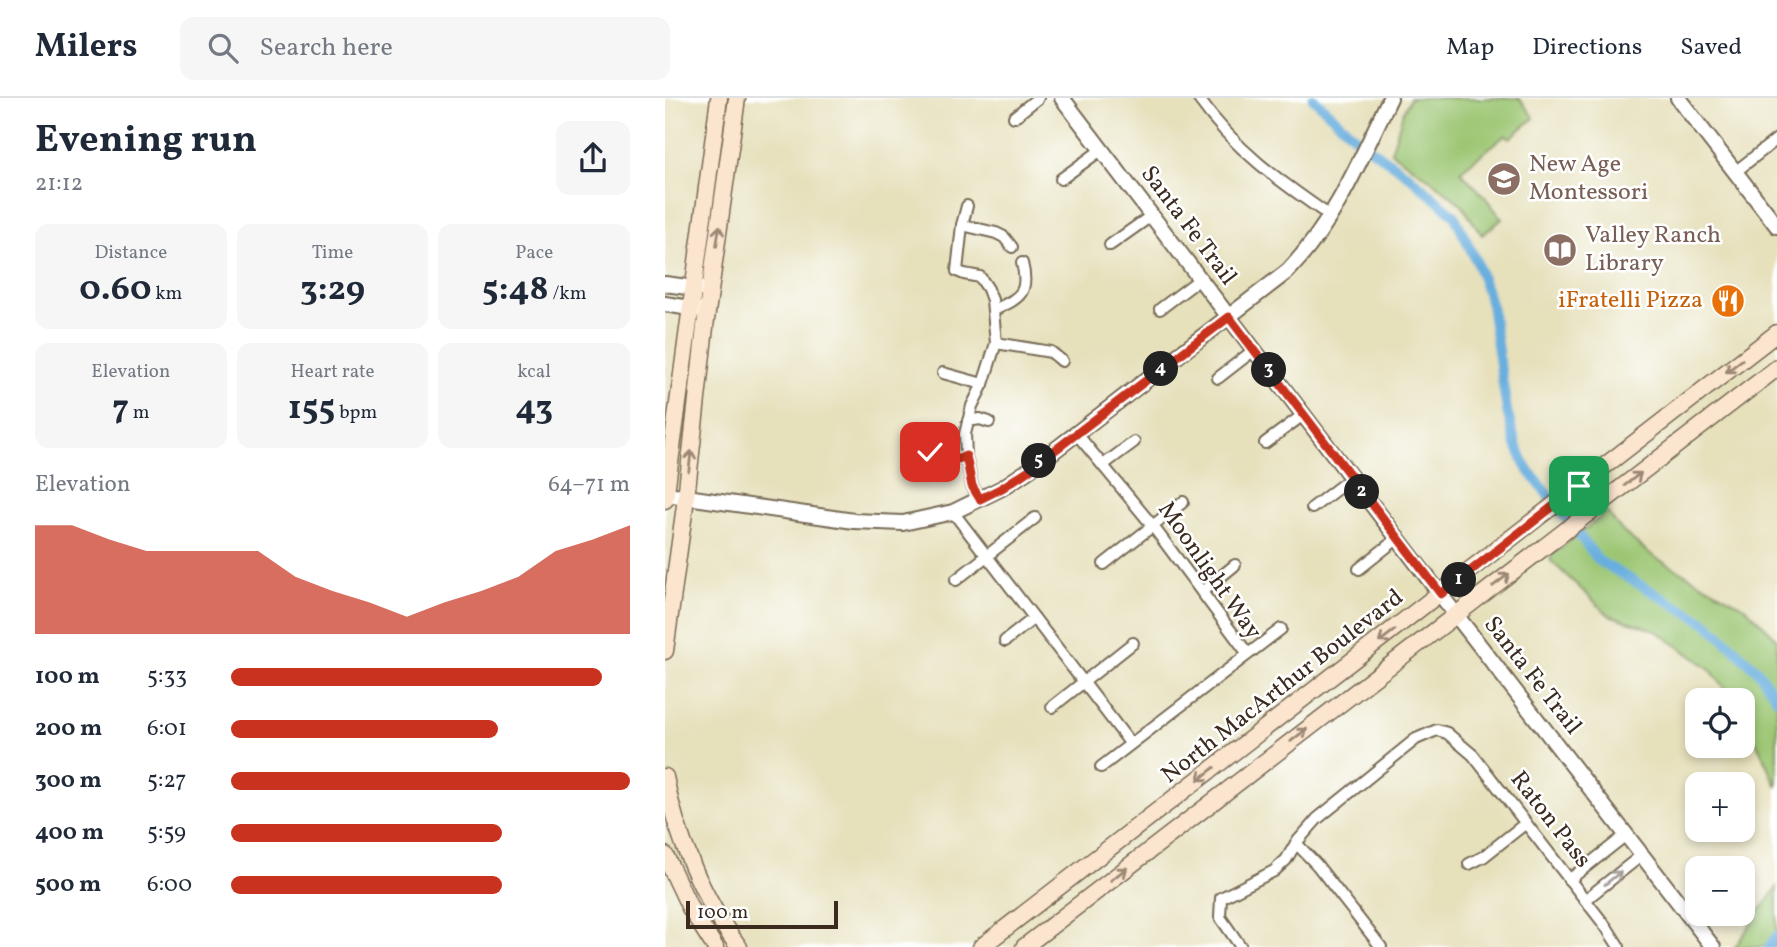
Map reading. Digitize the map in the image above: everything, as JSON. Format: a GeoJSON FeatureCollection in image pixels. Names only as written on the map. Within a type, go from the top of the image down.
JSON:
{"type":"FeatureCollection","features":[{"type":"Feature","properties":{"kind":"main road"},"geometry":{"type":"LineString","coordinates":[[665,500],[717,111],[735,112],[665,650]]}},
{"type":"Feature","properties":{"kind":"main road","name":"North MacArthur Boulevard"},"geometry":{"type":"LineString","coordinates":[[981,947],[1777,333]]}},
{"type":"Feature","properties":{"kind":"main road","name":"North MacArthur Boulevard"},"geometry":{"type":"LineString","coordinates":[[1024,947],[1777,368]]}},
{"type":"Feature","properties":{"kind":"main road"},"geometry":{"type":"LineString","coordinates":[[1659,424],[1676,446]]}},
{"type":"Feature","properties":{"kind":"main road"},"geometry":{"type":"LineString","coordinates":[[665,777],[674,818],[690,859],[718,915],[739,947]]}},
{"type":"Feature","properties":{"kind":"main road"},"geometry":{"type":"LineString","coordinates":[[665,855],[699,925],[715,947]]}},
{"type":"Feature","properties":{"kind":"main road"},"geometry":{"type":"LineString","coordinates":[[699,925],[718,915]]}},
{"type":"Feature","properties":{"kind":"street"},"geometry":{"type":"LineString","coordinates":[[1014,117],[1038,98]]}},
{"type":"Feature","properties":{"kind":"street","name":"Santa Fe Trail"},"geometry":{"type":"LineString","coordinates":[[1062,98],[1713,947]]}},
{"type":"Feature","properties":{"kind":"street"},"geometry":{"type":"LineString","coordinates":[[1198,98],[1227,134],[1254,161],[1330,216]]}},
{"type":"Feature","properties":{"kind":"street"},"geometry":{"type":"LineString","coordinates":[[666,495],[876,523],[903,523],[953,512],[1002,488],[1288,271],[1313,243],[1330,216],[1357,170],[1390,98]]}},
{"type":"Feature","properties":{"kind":"street"},"geometry":{"type":"LineString","coordinates":[[1678,98],[1777,226]]}},
{"type":"Feature","properties":{"kind":"street"},"geometry":{"type":"LineString","coordinates":[[1735,172],[1777,139]]}},
{"type":"Feature","properties":{"kind":"street"},"geometry":{"type":"LineString","coordinates":[[1061,179],[1101,150]]}},
{"type":"Feature","properties":{"kind":"street"},"geometry":{"type":"LineString","coordinates":[[967,206],[957,271],[980,278],[988,289],[994,310],[996,343],[983,384],[972,406],[965,434],[972,486],[980,499]]}},
{"type":"Feature","properties":{"kind":"street"},"geometry":{"type":"LineString","coordinates":[[1110,245],[1151,216]]}},
{"type":"Feature","properties":{"kind":"street"},"geometry":{"type":"LineString","coordinates":[[962,225],[996,233],[1013,247]]}},
{"type":"Feature","properties":{"kind":"street"},"geometry":{"type":"LineString","coordinates":[[994,310],[1017,298],[1022,290],[1025,281],[1021,263]]}},
{"type":"Feature","properties":{"kind":"street"},"geometry":{"type":"LineString","coordinates":[[1160,309],[1200,279]]}},
{"type":"Feature","properties":{"kind":"street"},"geometry":{"type":"LineString","coordinates":[[665,284],[710,290]]}},
{"type":"Feature","properties":{"kind":"street"},"geometry":{"type":"LineString","coordinates":[[665,304],[708,310]]}},
{"type":"Feature","properties":{"kind":"street"},"geometry":{"type":"LineString","coordinates":[[996,343],[1051,352],[1062,361]]}},
{"type":"Feature","properties":{"kind":"street"},"geometry":{"type":"LineString","coordinates":[[1218,378],[1254,350]]}},
{"type":"Feature","properties":{"kind":"street"},"geometry":{"type":"LineString","coordinates":[[943,373],[983,384]]}},
{"type":"Feature","properties":{"kind":"street"},"geometry":{"type":"LineString","coordinates":[[1265,443],[1303,415]]}},
{"type":"Feature","properties":{"kind":"street"},"geometry":{"type":"LineString","coordinates":[[968,421],[980,419],[989,422]]}},
{"type":"Feature","properties":{"kind":"street","name":"Moonlight Way"},"geometry":{"type":"LineString","coordinates":[[1076,433],[1152,525],[1248,654],[1101,767]]}},
{"type":"Feature","properties":{"kind":"street"},"geometry":{"type":"LineString","coordinates":[[1103,465],[1134,442]]}},
{"type":"Feature","properties":{"kind":"street"},"geometry":{"type":"LineString","coordinates":[[930,452],[958,459],[966,456]]}},
{"type":"Feature","properties":{"kind":"street"},"geometry":{"type":"LineString","coordinates":[[1312,508],[1352,478]]}},
{"type":"Feature","properties":{"kind":"street"},"geometry":{"type":"LineString","coordinates":[[1104,564],[1183,502]]}},
{"type":"Feature","properties":{"kind":"street"},"geometry":{"type":"LineString","coordinates":[[953,512],[1131,743]]}},
{"type":"Feature","properties":{"kind":"street"},"geometry":{"type":"LineString","coordinates":[[956,580],[1035,519]]}},
{"type":"Feature","properties":{"kind":"street"},"geometry":{"type":"LineString","coordinates":[[1359,569],[1398,538]]}},
{"type":"Feature","properties":{"kind":"street"},"geometry":{"type":"LineString","coordinates":[[1202,592],[1234,565]]}},
{"type":"Feature","properties":{"kind":"street"},"geometry":{"type":"LineString","coordinates":[[1005,641],[1034,618]]}},
{"type":"Feature","properties":{"kind":"street"},"geometry":{"type":"LineString","coordinates":[[1248,654],[1281,629]]}},
{"type":"Feature","properties":{"kind":"street"},"geometry":{"type":"LineString","coordinates":[[1052,707],[1133,643]]}},
{"type":"Feature","properties":{"kind":"street","name":"Raton Pass"},"geometry":{"type":"LineString","coordinates":[[1296,843],[1317,819],[1416,739],[1437,730],[1447,733],[1465,747],[1619,947]]}},
{"type":"Feature","properties":{"kind":"street"},"geometry":{"type":"LineString","coordinates":[[1469,864],[1483,857],[1526,823]]}},
{"type":"Feature","properties":{"kind":"street"},"geometry":{"type":"LineString","coordinates":[[1569,880],[1626,835]]}},
{"type":"Feature","properties":{"kind":"street"},"geometry":{"type":"LineString","coordinates":[[1241,947],[1220,917],[1221,898],[1274,871],[1286,860],[1296,843],[1317,865],[1381,947]]}},
{"type":"Feature","properties":{"kind":"street"},"geometry":{"type":"LineString","coordinates":[[1585,900],[1642,855]]}},
{"type":"Feature","properties":{"kind":"green space"},"geometry":{"type":"Polygon","coordinates":[[[1410,98],[1519,98],[1534,118],[1510,138],[1506,135],[1460,171],[1502,219],[1482,235],[1461,204],[1391,152],[1410,98]]]}},
{"type":"Feature","properties":{"kind":"green space"},"geometry":{"type":"Polygon","coordinates":[[[1607,512],[1623,532],[1653,556],[1746,608],[1777,639],[1777,787],[1755,739],[1755,688],[1724,688],[1710,669],[1655,630],[1609,615],[1551,561],[1550,557],[1607,512]]]}},
{"type":"Feature","properties":{"kind":"green space"},"geometry":{"type":"Polygon","coordinates":[[[1777,887],[1777,947],[1735,947],[1750,926],[1755,926],[1755,918],[1777,887]]]}},
{"type":"Feature","properties":{"kind":"waterway"},"geometry":{"type":"LineString","coordinates":[[1313,98],[1356,138],[1409,176],[1454,215],[1477,263],[1491,304],[1507,411],[1516,445],[1526,467],[1599,561],[1708,624],[1758,671],[1777,699]]}},
{"type":"Feature","properties":{"kind":"waterway"},"geometry":{"type":"LineString","coordinates":[[1769,947],[1777,936]]}},
{"type":"Feature","properties":{"kind":"place","name":"New Age Montessori"},"geometry":{"type":"Point","coordinates":[1504,179]}},
{"type":"Feature","properties":{"kind":"place","name":"Valley Ranch Library"},"geometry":{"type":"Point","coordinates":[1560,250]}},
{"type":"Feature","properties":{"kind":"place","name":"iFratelli Pizza"},"geometry":{"type":"Point","coordinates":[1728,301]}},
{"type":"Feature","properties":{"kind":"route"},"geometry":{"type":"LineString","coordinates":[[930,452],[958,459],[966,456],[972,486],[980,499],[1029,470],[1229,317],[1441,594],[1579,486]]}}]}
